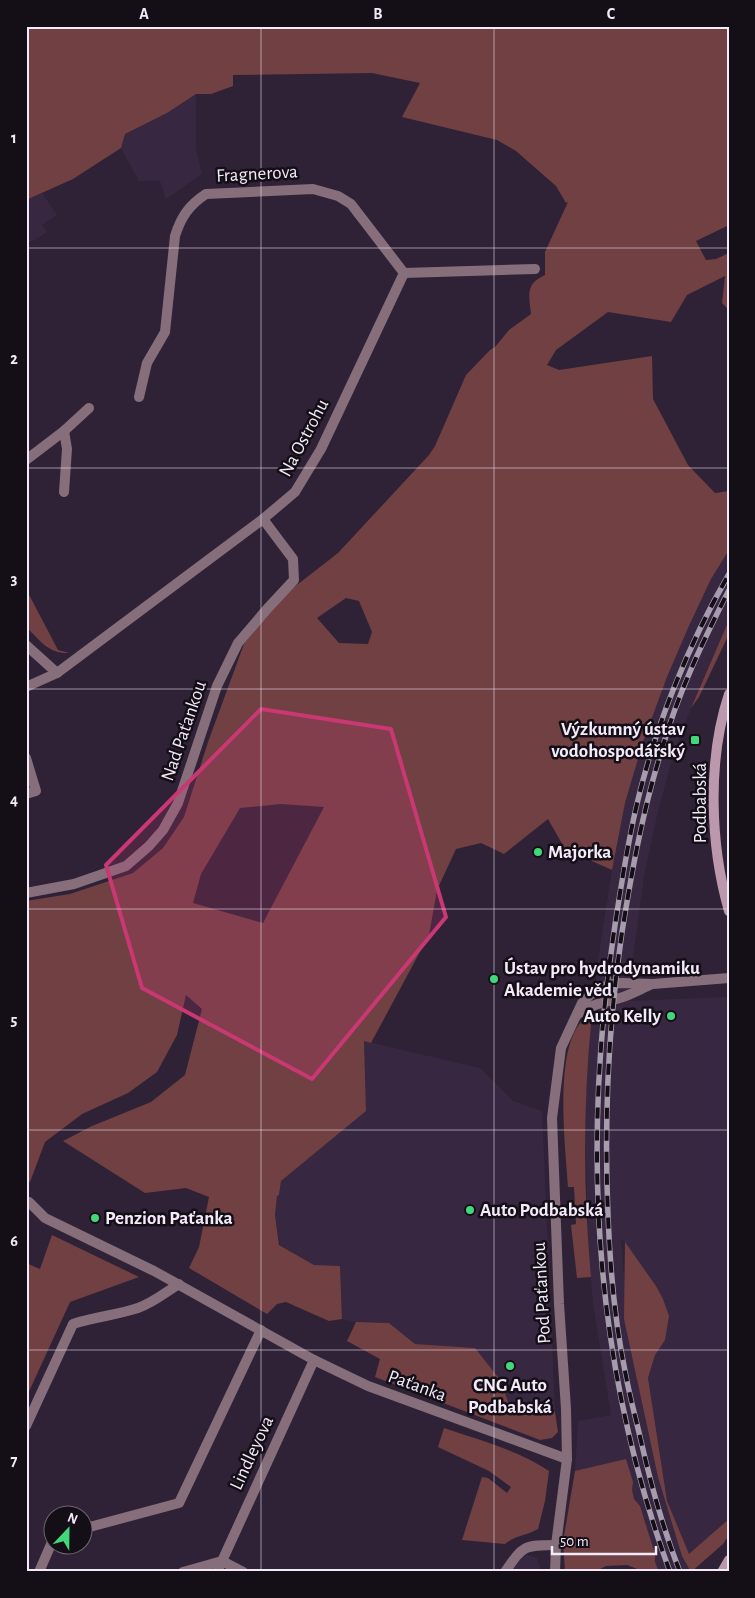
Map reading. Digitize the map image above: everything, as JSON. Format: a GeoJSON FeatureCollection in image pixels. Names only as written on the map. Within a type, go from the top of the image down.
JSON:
{"type":"FeatureCollection","features":[{"type":"Feature","properties":{"kind":"main road","name":"Podbabská"},"geometry":{"type":"LineString","coordinates":[[729,694],[720,734],[714,792],[719,871],[729,911]]}},
{"type":"Feature","properties":{"kind":"main road"},"geometry":{"type":"LineString","coordinates":[[722,1572],[729,1560]]}},
{"type":"Feature","properties":{"kind":"street","name":"Fragnerova"},"geometry":{"type":"LineString","coordinates":[[139,397],[147,364],[165,332],[172,253],[177,229],[186,210],[196,200],[206,194],[313,188],[338,196],[351,204],[404,273]]}},
{"type":"Feature","properties":{"kind":"street"},"geometry":{"type":"LineString","coordinates":[[404,273],[536,270]]}},
{"type":"Feature","properties":{"kind":"street","name":"Na Ostrohu"},"geometry":{"type":"LineString","coordinates":[[26,687],[57,673],[263,519],[295,492],[321,449],[404,273]]}},
{"type":"Feature","properties":{"kind":"street"},"geometry":{"type":"LineString","coordinates":[[26,460],[64,431],[89,408]]}},
{"type":"Feature","properties":{"kind":"street"},"geometry":{"type":"LineString","coordinates":[[64,431],[66,449],[64,492]]}},
{"type":"Feature","properties":{"kind":"street","name":"Nad Paťankou"},"geometry":{"type":"LineString","coordinates":[[26,893],[74,884],[126,866],[149,846],[163,830],[178,803],[217,686],[238,643],[266,609],[294,580],[293,559],[263,519]]}},
{"type":"Feature","properties":{"kind":"street"},"geometry":{"type":"LineString","coordinates":[[26,645],[57,673]]}},
{"type":"Feature","properties":{"kind":"street"},"geometry":{"type":"LineString","coordinates":[[26,758],[31,792]]}},
{"type":"Feature","properties":{"kind":"street","name":"Pod Paťankou"},"geometry":{"type":"LineString","coordinates":[[555,1572],[556,1545],[567,1459],[552,1118],[561,1048],[582,1003],[594,991],[610,984],[653,984],[729,978]]}},
{"type":"Feature","properties":{"kind":"street","name":"Pod Paťankou"},"geometry":{"type":"LineString","coordinates":[[576,1016],[588,1007],[622,997],[653,984]]}},
{"type":"Feature","properties":{"kind":"street","name":"Paťanka"},"geometry":{"type":"LineString","coordinates":[[29,1202],[45,1218],[179,1284],[314,1360],[376,1389],[567,1459]]}},
{"type":"Feature","properties":{"kind":"street"},"geometry":{"type":"LineString","coordinates":[[26,1426],[73,1324],[138,1308],[150,1303],[179,1284]]}},
{"type":"Feature","properties":{"kind":"street"},"geometry":{"type":"LineString","coordinates":[[92,1525],[179,1503],[261,1330]]}},
{"type":"Feature","properties":{"kind":"street","name":"Lindleyova"},"geometry":{"type":"LineString","coordinates":[[217,1572],[314,1360]]}},
{"type":"Feature","properties":{"kind":"street"},"geometry":{"type":"LineString","coordinates":[[504,1572],[519,1552],[529,1546],[556,1545]]}},
{"type":"Feature","properties":{"kind":"street"},"geometry":{"type":"LineString","coordinates":[[39,1572],[46,1556]]}},
{"type":"Feature","properties":{"kind":"street"},"geometry":{"type":"LineString","coordinates":[[183,1572],[222,1561],[244,1572]]}},
{"type":"Feature","properties":{"kind":"highlighted area"},"geometry":{"type":"Polygon","coordinates":[[[261,709],[391,729],[446,917],[312,1079],[142,988],[106,865],[261,709]]]}},
{"type":"Feature","properties":{"kind":"shaded area"},"geometry":{"type":"Polygon","coordinates":[[[26,26],[729,26],[729,225],[696,241],[706,260],[716,259],[729,253],[729,310],[722,303],[725,276],[687,295],[671,322],[608,312],[556,350],[547,365],[559,370],[652,356],[653,399],[688,465],[715,493],[729,491],[729,550],[711,579],[688,628],[667,677],[643,742],[625,803],[612,870],[565,849],[548,819],[504,854],[481,843],[456,849],[437,890],[429,935],[371,1043],[364,1041],[366,1111],[281,1181],[275,1215],[279,1245],[314,1265],[340,1266],[342,1319],[329,1321],[286,1302],[277,1304],[267,1314],[189,1268],[199,1247],[209,1197],[186,1188],[145,1193],[63,1141],[92,1126],[151,1102],[185,1075],[202,1009],[186,995],[177,1035],[157,1072],[128,1093],[82,1114],[45,1142],[30,1182],[26,1180],[26,901],[70,894],[133,873],[163,848],[184,817],[208,742],[244,644],[267,612],[284,595],[338,553],[429,455],[435,446],[466,375],[495,347],[509,330],[531,314],[531,286],[545,275],[545,252],[568,202],[566,203],[556,186],[516,151],[497,140],[402,117],[420,83],[372,73],[233,75],[233,86],[211,94],[196,94],[167,113],[125,134],[121,148],[73,179],[26,200],[26,26]],[[346,598],[317,618],[339,643],[368,644],[372,632],[359,601],[346,598]],[[281,804],[240,808],[201,874],[193,903],[263,923],[324,807],[281,804]]]}},
{"type":"Feature","properties":{"kind":"shaded area"},"geometry":{"type":"Polygon","coordinates":[[[196,94],[196,149],[202,174],[166,199],[160,181],[139,181],[121,148],[125,134],[167,113],[196,94]]]}},
{"type":"Feature","properties":{"kind":"shaded area"},"geometry":{"type":"Polygon","coordinates":[[[42,193],[57,215],[42,225],[47,232],[26,245],[26,200],[42,193]]]}},
{"type":"Feature","properties":{"kind":"shaded area"},"geometry":{"type":"Polygon","coordinates":[[[729,550],[729,620],[698,690],[674,752],[658,811],[644,876],[627,1001],[729,997],[729,1520],[689,1555],[674,1518],[693,1572],[657,1572],[575,1471],[578,1421],[611,1415],[593,1304],[588,1246],[585,1111],[589,1044],[598,960],[625,803],[643,742],[667,677],[711,579],[729,550]],[[621,1238],[626,1301],[635,1363],[646,1424],[666,1495],[648,1378],[655,1355],[665,1340],[663,1299],[656,1286],[621,1238]]]}},
{"type":"Feature","properties":{"kind":"shaded area"},"geometry":{"type":"Polygon","coordinates":[[[26,589],[58,650],[69,653],[50,649],[26,627],[26,589]]]}},
{"type":"Feature","properties":{"kind":"shaded area"},"geometry":{"type":"Polygon","coordinates":[[[729,620],[729,634],[699,697],[691,708],[729,620]]]}},
{"type":"Feature","properties":{"kind":"shaded area"},"geometry":{"type":"Polygon","coordinates":[[[592,1014],[585,1146],[591,1277],[577,1278],[571,1225],[576,1224],[574,1187],[568,1187],[564,1120],[565,1066],[570,1043],[579,1025],[592,1014]]]}},
{"type":"Feature","properties":{"kind":"shaded area"},"geometry":{"type":"Polygon","coordinates":[[[364,1041],[480,1068],[513,1101],[542,1111],[555,1412],[517,1410],[508,1402],[500,1381],[475,1348],[415,1344],[389,1323],[356,1322],[342,1319],[340,1266],[314,1265],[280,1245],[275,1215],[277,1195],[279,1195],[281,1181],[366,1111],[364,1041]]]}},
{"type":"Feature","properties":{"kind":"shaded area"},"geometry":{"type":"Polygon","coordinates":[[[52,1235],[139,1277],[70,1302],[26,1398],[26,1263],[40,1269],[52,1235]]]}},
{"type":"Feature","properties":{"kind":"shaded area"},"geometry":{"type":"Polygon","coordinates":[[[625,1242],[656,1286],[669,1316],[665,1340],[655,1355],[648,1378],[667,1501],[689,1554],[729,1519],[729,1535],[723,1544],[691,1572],[682,1556],[658,1477],[624,1319],[625,1242]]]}},
{"type":"Feature","properties":{"kind":"shaded area"},"geometry":{"type":"Polygon","coordinates":[[[356,1322],[389,1323],[415,1344],[475,1348],[501,1381],[508,1402],[517,1410],[555,1412],[558,1432],[552,1438],[540,1440],[375,1377],[380,1359],[347,1341],[356,1322]]]}},
{"type":"Feature","properties":{"kind":"shaded area"},"geometry":{"type":"Polygon","coordinates":[[[444,1428],[511,1451],[549,1471],[545,1501],[538,1529],[505,1544],[462,1540],[482,1477],[488,1478],[507,1493],[511,1487],[489,1471],[438,1447],[444,1428]]]}},
{"type":"Feature","properties":{"kind":"shaded area"},"geometry":{"type":"Polygon","coordinates":[[[626,1459],[633,1482],[634,1499],[640,1506],[659,1572],[645,1572],[627,1565],[606,1566],[594,1572],[565,1572],[563,1542],[575,1471],[626,1459]]]}},
{"type":"Feature","properties":{"kind":"shaded area"},"geometry":{"type":"Polygon","coordinates":[[[527,1555],[537,1558],[541,1572],[511,1572],[522,1558],[527,1555]]]}},
{"type":"Feature","properties":{"kind":"railway"},"geometry":{"type":"LineString","coordinates":[[670,1572],[644,1493],[624,1413],[610,1333],[601,1252],[597,1171],[598,1089],[604,1007],[615,925],[630,837],[643,778],[652,748],[686,658],[729,574]]}},
{"type":"Feature","properties":{"kind":"railway"},"geometry":{"type":"LineString","coordinates":[[680,1572],[649,1474],[629,1392],[616,1316],[608,1215],[608,1073],[613,1003],[622,932],[649,794],[668,728],[683,688],[729,590]]}},
{"type":"Feature","properties":{"kind":"place","name":"Výzkumný ústav vodohospodářský"},"geometry":{"type":"Point","coordinates":[695,740]}},
{"type":"Feature","properties":{"kind":"place","name":"Majorka"},"geometry":{"type":"Point","coordinates":[538,852]}},
{"type":"Feature","properties":{"kind":"place","name":"Ústav pro hydrodynamiku Akademie věd"},"geometry":{"type":"Point","coordinates":[494,979]}},
{"type":"Feature","properties":{"kind":"place","name":"Auto Kelly"},"geometry":{"type":"Point","coordinates":[671,1016]}},
{"type":"Feature","properties":{"kind":"place","name":"Auto Podbabská"},"geometry":{"type":"Point","coordinates":[470,1210]}},
{"type":"Feature","properties":{"kind":"place","name":"Penzion Paťanka"},"geometry":{"type":"Point","coordinates":[95,1218]}},
{"type":"Feature","properties":{"kind":"place","name":"CNG Auto Podbabská"},"geometry":{"type":"Point","coordinates":[510,1366]}}]}
